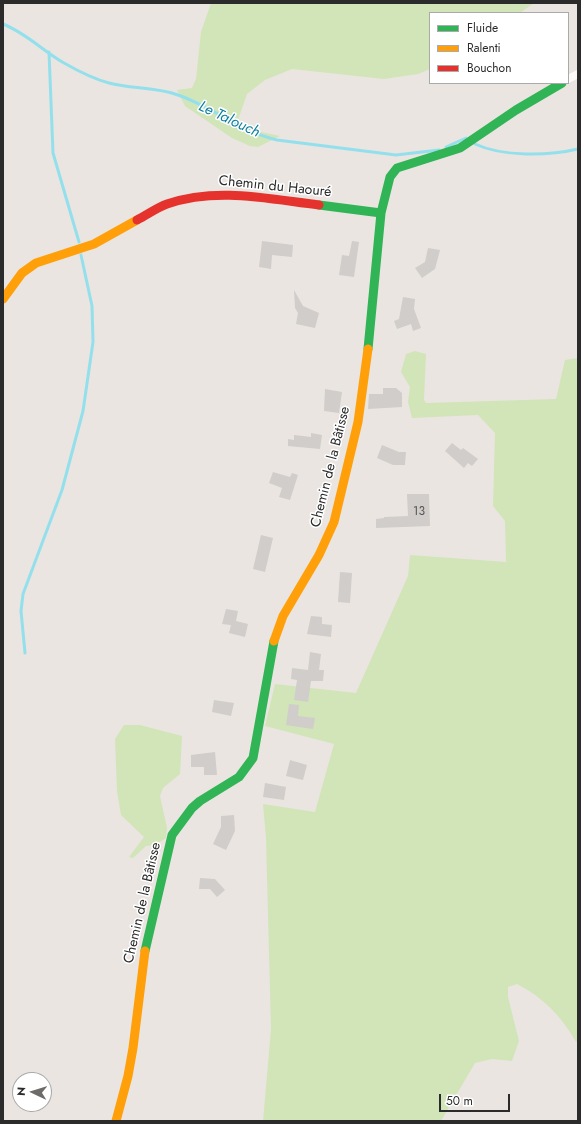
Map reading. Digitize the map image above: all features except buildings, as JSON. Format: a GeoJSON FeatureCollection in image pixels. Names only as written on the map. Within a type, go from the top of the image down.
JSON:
{"type":"FeatureCollection","features":[{"type":"Feature","properties":{"kind":"street"},"geometry":{"type":"LineString","coordinates":[[569,78],[578,74]]}},
{"type":"Feature","properties":{"kind":"street","name":"Chemin de la Bâtisse"},"geometry":{"type":"LineString","coordinates":[[116,1121],[128,1076],[133,1048],[143,960],[163,868],[172,835],[192,808],[200,801],[239,777],[253,758],[276,637],[283,616],[320,555],[334,522],[358,422],[365,375],[381,213],[390,177],[397,168],[460,148],[516,110],[560,84]]}},
{"type":"Feature","properties":{"kind":"street","name":"Chemin du Haouré"},"geometry":{"type":"LineString","coordinates":[[3,299],[22,274],[36,263],[94,244],[165,206],[188,198],[211,195],[240,195],[381,213]]}},
{"type":"Feature","properties":{"kind":"green space"},"geometry":{"type":"Polygon","coordinates":[[[211,3],[534,3],[521,12],[429,12],[429,69],[418,74],[384,79],[292,69],[265,80],[247,94],[238,120],[261,132],[280,136],[258,147],[250,146],[232,138],[185,106],[177,90],[192,88],[196,79],[201,32],[211,3]]]}},
{"type":"Feature","properties":{"kind":"green space"},"geometry":{"type":"Polygon","coordinates":[[[415,351],[426,354],[424,400],[426,403],[556,399],[565,360],[578,358],[578,1041],[576,1042],[565,1024],[551,1008],[535,995],[517,984],[508,987],[508,997],[519,1041],[512,1061],[492,1059],[475,1063],[441,1121],[263,1121],[271,1029],[266,838],[263,804],[315,812],[334,744],[265,726],[275,684],[356,693],[408,576],[410,555],[506,562],[505,521],[493,506],[495,433],[478,415],[412,418],[408,402],[410,387],[401,372],[406,354],[415,351]]]}},
{"type":"Feature","properties":{"kind":"green space"},"geometry":{"type":"Polygon","coordinates":[[[124,725],[140,725],[182,736],[180,774],[163,788],[160,796],[167,828],[166,838],[155,845],[146,846],[133,858],[129,857],[144,837],[121,815],[117,791],[115,739],[124,725]]]}},
{"type":"Feature","properties":{"kind":"waterway","name":"Le Talouch"},"geometry":{"type":"LineString","coordinates":[[3,24],[19,32],[56,58],[80,72],[117,85],[170,92],[191,100],[251,131],[277,140],[396,155],[439,150]]}},
{"type":"Feature","properties":{"kind":"waterway"},"geometry":{"type":"LineString","coordinates":[[49,52],[53,153],[79,242]]}},
{"type":"Feature","properties":{"kind":"waterway","name":"Le Talouch"},"geometry":{"type":"LineString","coordinates":[[446,147],[466,138]]}},
{"type":"Feature","properties":{"kind":"waterway","name":"Le Talouch"},"geometry":{"type":"LineString","coordinates":[[475,144],[499,151],[526,154],[553,153],[578,149]]}},
{"type":"Feature","properties":{"kind":"waterway"},"geometry":{"type":"LineString","coordinates":[[25,653],[21,611],[23,594],[62,490],[83,411],[93,342],[92,306],[81,255]]}},
{"type":"Feature","properties":{"kind":"traffic: fast"},"geometry":{"type":"LineString","coordinates":[[368,349],[381,213],[390,177],[397,168],[460,148],[516,110],[560,84]]}},
{"type":"Feature","properties":{"kind":"traffic: fast"},"geometry":{"type":"LineString","coordinates":[[319,205],[381,213]]}},
{"type":"Feature","properties":{"kind":"traffic: fast"},"geometry":{"type":"LineString","coordinates":[[145,951],[172,835],[192,808],[200,801],[239,777],[253,758],[274,641]]}},
{"type":"Feature","properties":{"kind":"traffic: slow"},"geometry":{"type":"LineString","coordinates":[[3,299],[22,273],[36,263],[94,244],[137,220]]}},
{"type":"Feature","properties":{"kind":"traffic: slow"},"geometry":{"type":"LineString","coordinates":[[274,641],[283,616],[319,555],[334,522],[358,422],[368,349]]}},
{"type":"Feature","properties":{"kind":"traffic: slow"},"geometry":{"type":"LineString","coordinates":[[116,1121],[128,1076],[133,1048],[145,951]]}},
{"type":"Feature","properties":{"kind":"traffic: jam"},"geometry":{"type":"LineString","coordinates":[[137,220],[167,204],[205,196],[243,196],[319,205]]}}]}
